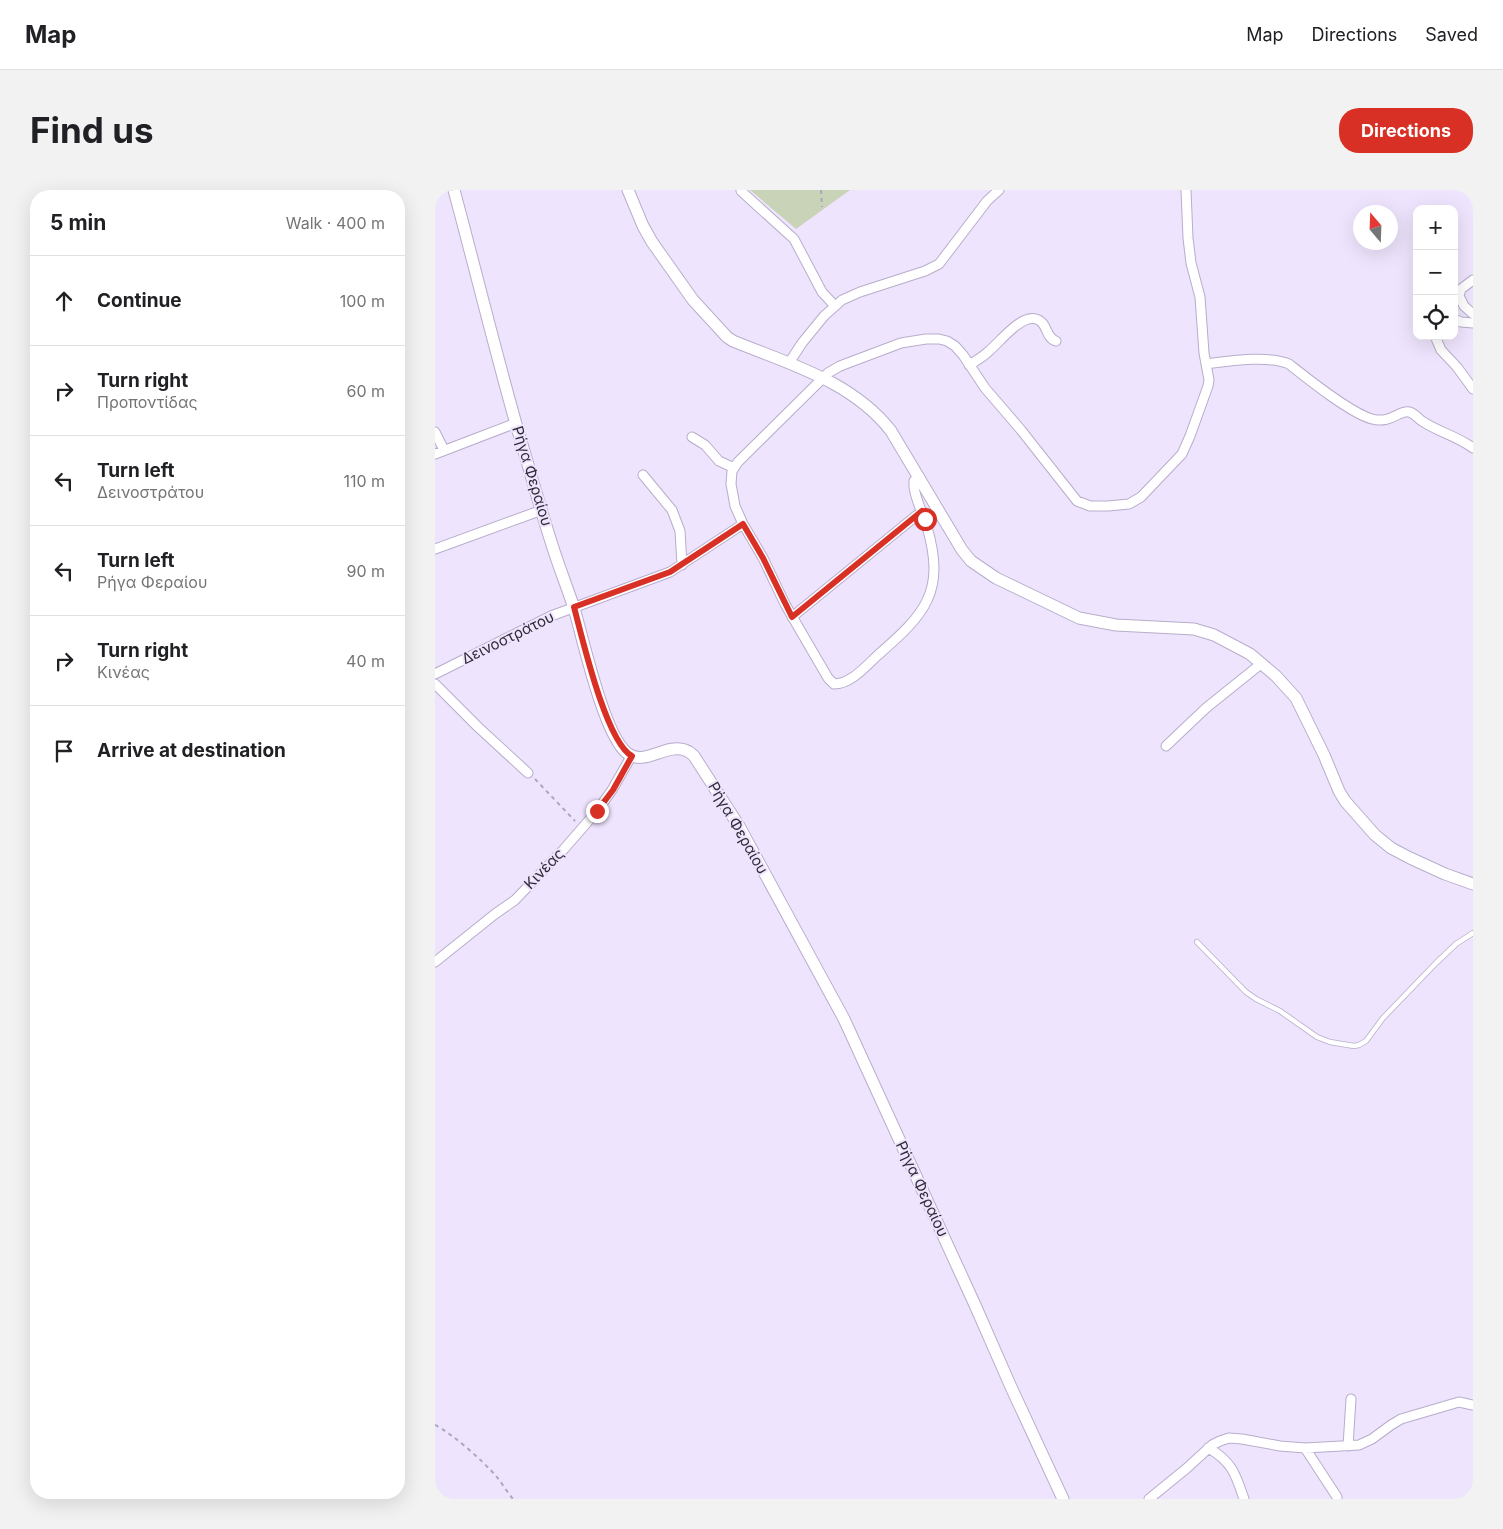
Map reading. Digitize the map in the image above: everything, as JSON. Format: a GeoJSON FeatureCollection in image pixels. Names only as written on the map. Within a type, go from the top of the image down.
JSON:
{"type":"FeatureCollection","features":[{"type":"Feature","properties":{"kind":"street","name":"Ρήγα Φεραίου"},"geometry":{"type":"LineString","coordinates":[[454,190],[516,423],[609,722],[621,746],[632,756],[641,757],[677,748],[686,750],[694,756],[739,826],[844,1020],[1063,1499]]}},
{"type":"Feature","properties":{"kind":"street"},"geometry":{"type":"LineString","coordinates":[[627,190],[652,242],[693,300],[715,326],[733,342],[823,377],[857,397],[879,416],[891,431],[967,556],[982,569],[996,578],[1079,618],[1116,625],[1171,627],[1203,632],[1214,635],[1239,648],[1262,663],[1284,683],[1296,698],[1339,791],[1345,801],[1375,835],[1391,848],[1445,874],[1473,884]]}},
{"type":"Feature","properties":{"kind":"street"},"geometry":{"type":"LineString","coordinates":[[789,363],[807,336],[841,300],[859,292],[925,271],[939,264],[987,201],[999,190]]}},
{"type":"Feature","properties":{"kind":"street"},"geometry":{"type":"LineString","coordinates":[[919,476],[914,481],[914,487],[929,537],[932,557],[933,579],[930,595],[917,617],[897,638],[856,674],[843,683],[834,684],[828,678],[792,617],[763,558],[743,524],[735,506],[731,484],[733,469],[761,438],[833,369],[901,344],[926,339],[939,339],[951,343],[960,352],[985,388],[1026,436],[1074,499],[1090,506],[1108,506],[1129,504],[1141,497],[1181,454],[1190,436],[1209,380],[1200,296],[1191,263],[1186,190]]}},
{"type":"Feature","properties":{"kind":"street"},"geometry":{"type":"LineString","coordinates":[[741,191],[794,239],[822,292],[835,305]]}},
{"type":"Feature","properties":{"kind":"street"},"geometry":{"type":"LineString","coordinates":[[1473,280],[1463,287],[1459,294],[1462,304],[1473,314]]}},
{"type":"Feature","properties":{"kind":"street"},"geometry":{"type":"LineString","coordinates":[[969,365],[989,351],[1019,324],[1028,320],[1034,319],[1041,322],[1050,338],[1056,341]]}},
{"type":"Feature","properties":{"kind":"street"},"geometry":{"type":"LineString","coordinates":[[1458,321],[1473,323]]}},
{"type":"Feature","properties":{"kind":"street"},"geometry":{"type":"LineString","coordinates":[[1437,340],[1440,348],[1473,389]]}},
{"type":"Feature","properties":{"kind":"street"},"geometry":{"type":"LineString","coordinates":[[1206,364],[1267,360],[1282,361],[1289,364],[1342,403],[1365,416],[1383,421],[1402,413],[1410,412],[1428,425],[1473,448]]}},
{"type":"Feature","properties":{"kind":"street"},"geometry":{"type":"LineString","coordinates":[[435,432],[439,452],[516,423]]}},
{"type":"Feature","properties":{"kind":"street"},"geometry":{"type":"LineString","coordinates":[[692,437],[705,445],[719,461],[733,469]]}},
{"type":"Feature","properties":{"kind":"street"},"geometry":{"type":"LineString","coordinates":[[643,476],[673,510],[679,532],[682,564]]}},
{"type":"Feature","properties":{"kind":"street"},"geometry":{"type":"LineString","coordinates":[[435,549],[542,510]]}},
{"type":"Feature","properties":{"kind":"street"},"geometry":{"type":"LineString","coordinates":[[792,617],[922,511]]}},
{"type":"Feature","properties":{"kind":"street","name":"Δεινοστράτου"},"geometry":{"type":"LineString","coordinates":[[435,674],[551,616],[661,576],[743,524]]}},
{"type":"Feature","properties":{"kind":"street"},"geometry":{"type":"LineString","coordinates":[[1167,746],[1206,708],[1262,663]]}},
{"type":"Feature","properties":{"kind":"street"},"geometry":{"type":"LineString","coordinates":[[435,684],[528,773]]}},
{"type":"Feature","properties":{"kind":"street","name":"Κινέας"},"geometry":{"type":"LineString","coordinates":[[435,962],[515,900],[564,849],[613,790],[632,756]]}},
{"type":"Feature","properties":{"kind":"street"},"geometry":{"type":"LineString","coordinates":[[1348,1446],[1351,1399]]}},
{"type":"Feature","properties":{"kind":"street"},"geometry":{"type":"LineString","coordinates":[[1149,1499],[1208,1448],[1219,1441],[1234,1438],[1280,1446],[1305,1448],[1365,1444],[1391,1424],[1401,1419],[1459,1402],[1473,1405]]}},
{"type":"Feature","properties":{"kind":"street"},"geometry":{"type":"LineString","coordinates":[[1208,1448],[1228,1462],[1244,1499]]}},
{"type":"Feature","properties":{"kind":"street"},"geometry":{"type":"LineString","coordinates":[[1305,1448],[1337,1497]]}},
{"type":"Feature","properties":{"kind":"lane"},"geometry":{"type":"LineString","coordinates":[[1197,942],[1246,992],[1256,999],[1280,1011],[1317,1037],[1330,1042],[1354,1046],[1365,1041],[1383,1018],[1436,962],[1456,944],[1473,933]]}},
{"type":"Feature","properties":{"kind":"path"},"geometry":{"type":"LineString","coordinates":[[821,190],[822,207]]}},
{"type":"Feature","properties":{"kind":"path"},"geometry":{"type":"LineString","coordinates":[[528,773],[543,786],[581,828]]}},
{"type":"Feature","properties":{"kind":"path"},"geometry":{"type":"LineString","coordinates":[[435,1425],[449,1434],[489,1469],[513,1499]]}},
{"type":"Feature","properties":{"kind":"green space"},"geometry":{"type":"Polygon","coordinates":[[[750,190],[850,190],[796,229],[750,190]]]}},
{"type":"Feature","properties":{"kind":"route"},"geometry":{"type":"LineString","coordinates":[[597,811],[613,790],[632,756],[621,746],[609,722],[574,607],[670,572],[743,524],[763,558],[792,617],[922,511],[925,519]]}}]}
